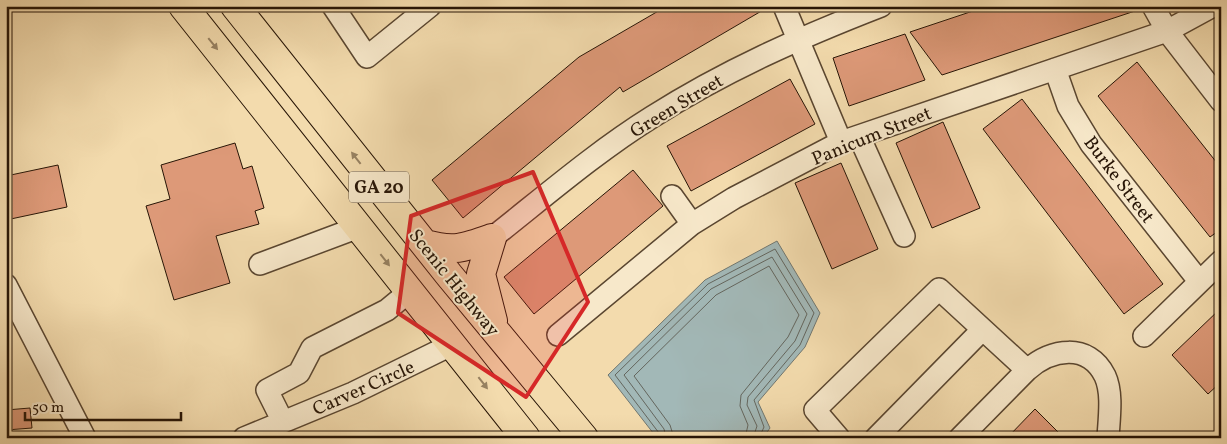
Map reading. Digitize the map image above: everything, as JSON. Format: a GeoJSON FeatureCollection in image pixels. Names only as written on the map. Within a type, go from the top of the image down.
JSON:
{"type":"FeatureCollection","features":[{"type":"Feature","properties":{"kind":"highway","name":"GA 20"},"geometry":{"type":"LineString","coordinates":[[183,6],[526,438]]}},
{"type":"Feature","properties":{"kind":"highway","name":"Scenic Highway"},"geometry":{"type":"LineString","coordinates":[[236,6],[425,244],[584,438]]}},
{"type":"Feature","properties":{"kind":"highway"},"geometry":{"type":"LineString","coordinates":[[425,244],[445,250],[459,249],[492,238]]}},
{"type":"Feature","properties":{"kind":"highway"},"geometry":{"type":"LineString","coordinates":[[492,238],[481,274],[484,294],[496,332]]}},
{"type":"Feature","properties":{"kind":"street"},"geometry":{"type":"LineString","coordinates":[[333,6],[367,57],[430,6]]}},
{"type":"Feature","properties":{"kind":"street"},"geometry":{"type":"LineString","coordinates":[[784,6],[797,39],[904,236]]}},
{"type":"Feature","properties":{"kind":"street","name":"Green Street"},"geometry":{"type":"LineString","coordinates":[[492,238],[588,162],[651,117],[717,79],[797,39],[880,6]]}},
{"type":"Feature","properties":{"kind":"street"},"geometry":{"type":"LineString","coordinates":[[1153,6],[1167,32],[1221,101]]}},
{"type":"Feature","properties":{"kind":"street","name":"Panicum Street"},"geometry":{"type":"LineString","coordinates":[[558,335],[692,224],[740,195],[850,139],[1167,32],[1213,6]]}},
{"type":"Feature","properties":{"kind":"street","name":"Burke Street"},"geometry":{"type":"LineString","coordinates":[[1055,69],[1068,106],[1091,144],[1199,281]]}},
{"type":"Feature","properties":{"kind":"street"},"geometry":{"type":"LineString","coordinates":[[672,196],[692,224]]}},
{"type":"Feature","properties":{"kind":"street"},"geometry":{"type":"LineString","coordinates":[[260,264],[359,227]]}},
{"type":"Feature","properties":{"kind":"street"},"geometry":{"type":"LineString","coordinates":[[1144,336],[1221,261]]}},
{"type":"Feature","properties":{"kind":"street"},"geometry":{"type":"LineString","coordinates":[[6,285],[85,438]]}},
{"type":"Feature","properties":{"kind":"street"},"geometry":{"type":"LineString","coordinates":[[839,438],[815,410],[939,288],[1027,370]]}},
{"type":"Feature","properties":{"kind":"street"},"geometry":{"type":"LineString","coordinates":[[283,422],[267,390],[299,373],[312,348],[387,310],[410,291]]}},
{"type":"Feature","properties":{"kind":"street"},"geometry":{"type":"LineString","coordinates":[[876,438],[982,330]]}},
{"type":"Feature","properties":{"kind":"street","name":"Carver Circle"},"geometry":{"type":"LineString","coordinates":[[244,438],[353,393],[453,344]]}},
{"type":"Feature","properties":{"kind":"street"},"geometry":{"type":"LineString","coordinates":[[960,438],[1027,370],[1048,355],[1059,352],[1081,354],[1089,359],[1106,377],[1109,409],[1108,438]]}},
{"type":"Feature","properties":{"kind":"highlighted area"},"geometry":{"type":"Polygon","coordinates":[[[533,172],[588,302],[526,397],[398,313],[411,216],[533,172]]]}},
{"type":"Feature","properties":{"kind":"water"},"geometry":{"type":"Polygon","coordinates":[[[777,241],[820,313],[805,347],[758,402],[770,428],[763,438],[657,438],[608,375],[705,280],[777,241]]]}},
{"type":"Feature","properties":{"kind":"building"},"geometry":{"type":"Polygon","coordinates":[[[667,6],[770,6],[623,92],[620,87],[463,218],[432,180],[579,57],[667,6]]]}},
{"type":"Feature","properties":{"kind":"building"},"geometry":{"type":"Polygon","coordinates":[[[988,6],[1137,6],[1138,10],[942,75],[910,32],[988,6]]]}},
{"type":"Feature","properties":{"kind":"building"},"geometry":{"type":"Polygon","coordinates":[[[905,34],[925,80],[849,106],[833,58],[905,34]]]}},
{"type":"Feature","properties":{"kind":"building"},"geometry":{"type":"Polygon","coordinates":[[[1137,62],[1221,168],[1221,229],[1210,237],[1098,96],[1137,62]]]}},
{"type":"Feature","properties":{"kind":"building"},"geometry":{"type":"Polygon","coordinates":[[[790,79],[815,124],[691,191],[667,146],[790,79]]]}},
{"type":"Feature","properties":{"kind":"building"},"geometry":{"type":"Polygon","coordinates":[[[1022,99],[1163,284],[1124,314],[983,129],[1022,99]]]}},
{"type":"Feature","properties":{"kind":"building"},"geometry":{"type":"Polygon","coordinates":[[[943,122],[980,208],[932,228],[896,143],[943,122]]]}},
{"type":"Feature","properties":{"kind":"building"},"geometry":{"type":"Polygon","coordinates":[[[235,143],[243,169],[252,166],[264,208],[255,211],[259,224],[216,236],[230,283],[174,300],[146,206],[170,199],[161,165],[235,143]]]}},
{"type":"Feature","properties":{"kind":"building"},"geometry":{"type":"Polygon","coordinates":[[[841,163],[878,249],[832,269],[795,183],[841,163]]]}},
{"type":"Feature","properties":{"kind":"building"},"geometry":{"type":"Polygon","coordinates":[[[58,165],[67,207],[6,220],[6,176],[58,165]]]}},
{"type":"Feature","properties":{"kind":"building"},"geometry":{"type":"Polygon","coordinates":[[[633,170],[663,206],[534,314],[504,277],[633,170]]]}},
{"type":"Feature","properties":{"kind":"building"},"geometry":{"type":"Polygon","coordinates":[[[1221,308],[1221,382],[1208,394],[1172,355],[1221,308]]]}},
{"type":"Feature","properties":{"kind":"building"},"geometry":{"type":"Polygon","coordinates":[[[30,408],[32,428],[6,430],[6,410],[30,408]]]}},
{"type":"Feature","properties":{"kind":"building"},"geometry":{"type":"Polygon","coordinates":[[[1035,409],[1064,438],[1007,438],[1035,409]]]}}]}
